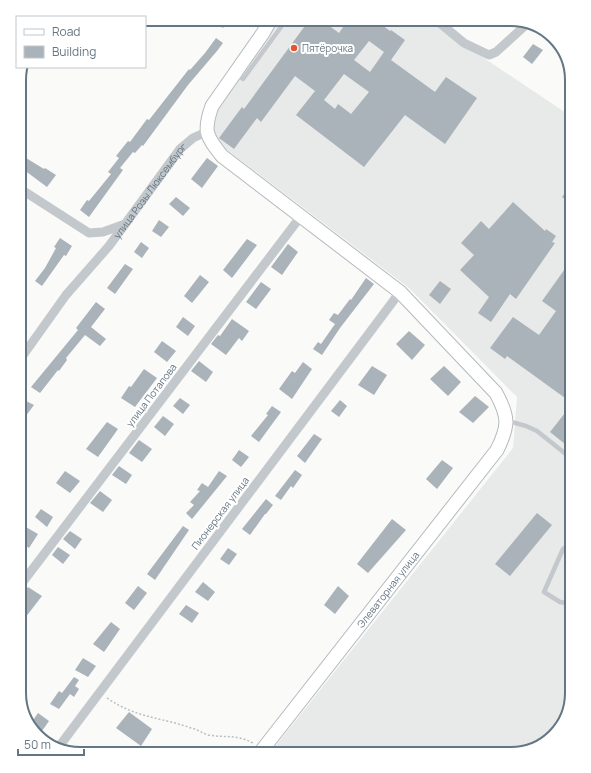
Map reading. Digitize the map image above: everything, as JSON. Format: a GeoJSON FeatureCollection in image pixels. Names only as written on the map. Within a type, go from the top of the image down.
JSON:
{"type":"FeatureCollection","features":[{"type":"Feature","properties":{"kind":"main road"},"geometry":{"type":"LineString","coordinates":[[272,26],[263,33],[212,106],[206,132],[212,144],[222,156],[400,292],[496,393],[503,404],[507,420]]}},
{"type":"Feature","properties":{"kind":"main road","name":"Элеваторная улица"},"geometry":{"type":"LineString","coordinates":[[265,747],[497,450],[505,435],[507,420]]}},
{"type":"Feature","properties":{"kind":"street"},"geometry":{"type":"LineString","coordinates":[[443,26],[464,43],[489,55],[496,52],[523,27]]}},
{"type":"Feature","properties":{"kind":"street","name":"улица Розы Люксембург"},"geometry":{"type":"LineString","coordinates":[[26,351],[66,295],[109,246],[180,149],[193,138],[206,132]]}},
{"type":"Feature","properties":{"kind":"street"},"geometry":{"type":"LineString","coordinates":[[26,192],[89,233],[103,232],[125,224]]}},
{"type":"Feature","properties":{"kind":"street","name":"улица Потапова"},"geometry":{"type":"LineString","coordinates":[[26,578],[301,216]]}},
{"type":"Feature","properties":{"kind":"street","name":"Пионерская улица"},"geometry":{"type":"LineString","coordinates":[[62,743],[400,292]]}},
{"type":"Feature","properties":{"kind":"lane"},"geometry":{"type":"LineString","coordinates":[[507,420],[537,431],[565,453]]}},
{"type":"Feature","properties":{"kind":"lane"},"geometry":{"type":"LineString","coordinates":[[565,547],[544,592],[560,602],[565,603]]}},
{"type":"Feature","properties":{"kind":"path"},"geometry":{"type":"LineString","coordinates":[[99,692],[132,712],[191,727],[208,734],[243,738],[255,747]]}},
{"type":"Feature","properties":{"kind":"shaded area"},"geometry":{"type":"Polygon","coordinates":[[[275,26],[436,26],[565,112],[565,693],[564,704],[556,723],[547,734],[541,738],[518,747],[275,747],[513,448],[517,397],[409,288],[214,140],[213,114],[275,26]]]}},
{"type":"Feature","properties":{"kind":"building"},"geometry":{"type":"Polygon","coordinates":[[[305,26],[330,26],[339,33],[344,26],[383,26],[405,40],[391,60],[435,92],[446,77],[477,98],[445,144],[405,115],[364,167],[296,115],[315,91],[295,76],[261,122],[257,118],[234,149],[219,138],[242,107],[244,109],[305,26]],[[369,41],[354,60],[370,72],[384,52],[369,41]],[[344,74],[324,100],[335,109],[338,104],[351,114],[369,92],[344,74]]]}},
{"type":"Feature","properties":{"kind":"building"},"geometry":{"type":"Polygon","coordinates":[[[216,38],[223,43],[188,85],[143,146],[142,145],[135,153],[133,152],[120,168],[123,170],[89,217],[80,210],[87,200],[89,201],[111,174],[108,172],[119,158],[116,156],[128,141],[130,142],[147,119],[149,120],[189,69],[190,70],[205,53],[216,38]]]}},
{"type":"Feature","properties":{"kind":"building"},"geometry":{"type":"Polygon","coordinates":[[[533,44],[543,50],[532,64],[523,57],[533,44]]]}},
{"type":"Feature","properties":{"kind":"building"},"geometry":{"type":"Polygon","coordinates":[[[26,158],[56,175],[47,187],[26,171],[26,158]]]}},
{"type":"Feature","properties":{"kind":"building"},"geometry":{"type":"Polygon","coordinates":[[[207,158],[218,166],[202,188],[191,179],[207,158]]]}},
{"type":"Feature","properties":{"kind":"building"},"geometry":{"type":"Polygon","coordinates":[[[176,197],[190,208],[183,216],[169,204],[176,197]]]}},
{"type":"Feature","properties":{"kind":"building"},"geometry":{"type":"Polygon","coordinates":[[[513,202],[545,231],[546,229],[556,236],[552,242],[555,243],[516,299],[510,294],[491,322],[478,313],[489,297],[460,270],[474,255],[461,243],[481,221],[489,229],[513,202]]]}},
{"type":"Feature","properties":{"kind":"building"},"geometry":{"type":"Polygon","coordinates":[[[159,220],[169,227],[161,237],[152,231],[159,220]]]}},
{"type":"Feature","properties":{"kind":"building"},"geometry":{"type":"Polygon","coordinates":[[[60,238],[72,246],[42,286],[35,281],[45,268],[56,248],[54,247],[60,238]]]}},
{"type":"Feature","properties":{"kind":"building"},"geometry":{"type":"Polygon","coordinates":[[[247,239],[257,245],[232,278],[223,270],[247,239]]]}},
{"type":"Feature","properties":{"kind":"building"},"geometry":{"type":"Polygon","coordinates":[[[141,242],[149,248],[142,258],[134,252],[141,242]]]}},
{"type":"Feature","properties":{"kind":"building"},"geometry":{"type":"Polygon","coordinates":[[[288,244],[298,252],[282,275],[271,267],[288,244]]]}},
{"type":"Feature","properties":{"kind":"building"},"geometry":{"type":"Polygon","coordinates":[[[125,264],[133,269],[115,294],[107,288],[125,264]]]}},
{"type":"Feature","properties":{"kind":"building"},"geometry":{"type":"Polygon","coordinates":[[[565,269],[565,398],[507,356],[505,359],[490,348],[513,317],[539,335],[556,311],[542,301],[565,269]]]}},
{"type":"Feature","properties":{"kind":"building"},"geometry":{"type":"Polygon","coordinates":[[[200,275],[209,282],[192,303],[184,296],[200,275]]]}},
{"type":"Feature","properties":{"kind":"building"},"geometry":{"type":"Polygon","coordinates":[[[366,278],[374,284],[340,328],[322,355],[313,349],[318,342],[321,344],[335,324],[329,320],[334,313],[338,315],[350,299],[351,300],[366,278]]]}},
{"type":"Feature","properties":{"kind":"building"},"geometry":{"type":"Polygon","coordinates":[[[440,281],[451,289],[440,304],[429,295],[440,281]]]}},
{"type":"Feature","properties":{"kind":"building"},"geometry":{"type":"Polygon","coordinates":[[[261,282],[271,289],[256,309],[246,302],[261,282]]]}},
{"type":"Feature","properties":{"kind":"building"},"geometry":{"type":"Polygon","coordinates":[[[96,302],[105,309],[91,327],[106,339],[100,346],[85,335],[66,358],[67,360],[59,371],[58,370],[40,393],[31,387],[78,330],[76,328],[96,302]]]}},
{"type":"Feature","properties":{"kind":"building"},"geometry":{"type":"Polygon","coordinates":[[[183,317],[195,326],[188,336],[176,327],[183,317]]]}},
{"type":"Feature","properties":{"kind":"building"},"geometry":{"type":"Polygon","coordinates":[[[232,319],[249,331],[242,341],[239,338],[226,355],[211,344],[218,335],[220,336],[232,319]]]}},
{"type":"Feature","properties":{"kind":"building"},"geometry":{"type":"Polygon","coordinates":[[[409,331],[425,345],[412,360],[396,344],[409,331]]]}},
{"type":"Feature","properties":{"kind":"building"},"geometry":{"type":"Polygon","coordinates":[[[162,341],[176,351],[167,362],[154,352],[162,341]]]}},
{"type":"Feature","properties":{"kind":"building"},"geometry":{"type":"Polygon","coordinates":[[[199,361],[213,372],[206,382],[191,371],[199,361]]]}},
{"type":"Feature","properties":{"kind":"building"},"geometry":{"type":"Polygon","coordinates":[[[303,362],[312,369],[292,399],[279,389],[292,371],[295,373],[303,362]]]}},
{"type":"Feature","properties":{"kind":"building"},"geometry":{"type":"Polygon","coordinates":[[[372,366],[387,375],[374,395],[358,385],[372,366]]]}},
{"type":"Feature","properties":{"kind":"building"},"geometry":{"type":"Polygon","coordinates":[[[444,366],[461,382],[448,396],[430,379],[444,366]]]}},
{"type":"Feature","properties":{"kind":"building"},"geometry":{"type":"Polygon","coordinates":[[[144,369],[157,378],[135,407],[121,398],[144,369]]]}},
{"type":"Feature","properties":{"kind":"building"},"geometry":{"type":"Polygon","coordinates":[[[475,396],[489,407],[473,423],[459,412],[475,396]]]}},
{"type":"Feature","properties":{"kind":"building"},"geometry":{"type":"Polygon","coordinates":[[[180,398],[190,405],[183,414],[173,406],[180,398]]]}},
{"type":"Feature","properties":{"kind":"building"},"geometry":{"type":"Polygon","coordinates":[[[340,400],[347,406],[339,417],[331,411],[340,400]]]}},
{"type":"Feature","properties":{"kind":"building"},"geometry":{"type":"Polygon","coordinates":[[[26,401],[34,405],[26,416],[26,401]]]}},
{"type":"Feature","properties":{"kind":"building"},"geometry":{"type":"Polygon","coordinates":[[[272,406],[281,412],[259,442],[251,436],[268,415],[266,414],[272,406]]]}},
{"type":"Feature","properties":{"kind":"building"},"geometry":{"type":"Polygon","coordinates":[[[565,413],[565,444],[550,432],[565,413]]]}},
{"type":"Feature","properties":{"kind":"building"},"geometry":{"type":"Polygon","coordinates":[[[163,416],[174,424],[165,436],[154,427],[163,416]]]}},
{"type":"Feature","properties":{"kind":"building"},"geometry":{"type":"Polygon","coordinates":[[[107,422],[118,429],[98,457],[86,449],[107,422]]]}},
{"type":"Feature","properties":{"kind":"building"},"geometry":{"type":"Polygon","coordinates":[[[314,434],[322,439],[305,463],[297,456],[314,434]]]}},
{"type":"Feature","properties":{"kind":"building"},"geometry":{"type":"Polygon","coordinates":[[[139,440],[152,449],[142,462],[129,453],[139,440]]]}},
{"type":"Feature","properties":{"kind":"building"},"geometry":{"type":"Polygon","coordinates":[[[239,450],[249,457],[241,467],[232,460],[239,450]]]}},
{"type":"Feature","properties":{"kind":"building"},"geometry":{"type":"Polygon","coordinates":[[[442,460],[453,468],[437,489],[426,479],[442,460]]]}},
{"type":"Feature","properties":{"kind":"building"},"geometry":{"type":"Polygon","coordinates":[[[119,466],[132,475],[126,484],[112,475],[119,466]]]}},
{"type":"Feature","properties":{"kind":"building"},"geometry":{"type":"Polygon","coordinates":[[[295,470],[302,475],[293,488],[291,486],[281,500],[275,496],[295,470]]]}},
{"type":"Feature","properties":{"kind":"building"},"geometry":{"type":"Polygon","coordinates":[[[65,471],[80,481],[70,493],[56,483],[65,471]]]}},
{"type":"Feature","properties":{"kind":"building"},"geometry":{"type":"Polygon","coordinates":[[[219,471],[227,476],[192,519],[186,513],[194,505],[190,502],[200,491],[197,490],[202,483],[208,487],[219,471]]]}},
{"type":"Feature","properties":{"kind":"building"},"geometry":{"type":"Polygon","coordinates":[[[100,491],[112,500],[103,512],[90,503],[100,491]]]}},
{"type":"Feature","properties":{"kind":"building"},"geometry":{"type":"Polygon","coordinates":[[[266,499],[273,505],[250,535],[242,529],[266,499]]]}},
{"type":"Feature","properties":{"kind":"building"},"geometry":{"type":"Polygon","coordinates":[[[41,509],[53,517],[47,527],[35,517],[41,509]]]}},
{"type":"Feature","properties":{"kind":"building"},"geometry":{"type":"Polygon","coordinates":[[[537,513],[552,525],[510,576],[495,564],[537,513]]]}},
{"type":"Feature","properties":{"kind":"building"},"geometry":{"type":"Polygon","coordinates":[[[392,519],[406,530],[368,573],[357,564],[392,519]]]}},
{"type":"Feature","properties":{"kind":"building"},"geometry":{"type":"Polygon","coordinates":[[[183,526],[189,530],[155,580],[147,574],[183,526]]]}},
{"type":"Feature","properties":{"kind":"building"},"geometry":{"type":"Polygon","coordinates":[[[26,527],[38,534],[29,548],[26,546],[26,527]]]}},
{"type":"Feature","properties":{"kind":"building"},"geometry":{"type":"Polygon","coordinates":[[[70,531],[82,539],[75,549],[63,539],[70,531]]]}},
{"type":"Feature","properties":{"kind":"building"},"geometry":{"type":"Polygon","coordinates":[[[58,547],[70,555],[63,564],[52,555],[58,547]]]}},
{"type":"Feature","properties":{"kind":"building"},"geometry":{"type":"Polygon","coordinates":[[[228,548],[237,554],[229,565],[220,559],[228,548]]]}},
{"type":"Feature","properties":{"kind":"building"},"geometry":{"type":"Polygon","coordinates":[[[203,582],[215,592],[208,601],[195,592],[203,582]]]}},
{"type":"Feature","properties":{"kind":"building"},"geometry":{"type":"Polygon","coordinates":[[[138,586],[147,593],[134,610],[125,603],[138,586]]]}},
{"type":"Feature","properties":{"kind":"building"},"geometry":{"type":"Polygon","coordinates":[[[338,586],[349,596],[335,614],[324,605],[338,586]]]}},
{"type":"Feature","properties":{"kind":"building"},"geometry":{"type":"Polygon","coordinates":[[[28,587],[42,596],[26,617],[26,590],[28,587]]]}},
{"type":"Feature","properties":{"kind":"building"},"geometry":{"type":"Polygon","coordinates":[[[186,605],[199,613],[192,623],[179,614],[186,605]]]}},
{"type":"Feature","properties":{"kind":"building"},"geometry":{"type":"Polygon","coordinates":[[[111,622],[120,629],[104,652],[93,644],[111,622]]]}},
{"type":"Feature","properties":{"kind":"building"},"geometry":{"type":"Polygon","coordinates":[[[83,658],[96,666],[88,677],[75,670],[83,658]]]}},
{"type":"Feature","properties":{"kind":"building"},"geometry":{"type":"Polygon","coordinates":[[[74,677],[79,680],[75,686],[79,689],[74,697],[70,694],[59,709],[50,704],[59,691],[62,693],[74,677]]]}},
{"type":"Feature","properties":{"kind":"building"},"geometry":{"type":"Polygon","coordinates":[[[129,712],[152,729],[141,746],[116,728],[129,712]]]}},
{"type":"Feature","properties":{"kind":"building"},"geometry":{"type":"Polygon","coordinates":[[[38,713],[49,721],[42,731],[33,720],[38,713]]]}},
{"type":"Feature","properties":{"kind":"place","name":"Пятёрочка"},"geometry":{"type":"Point","coordinates":[294,48]}}]}
